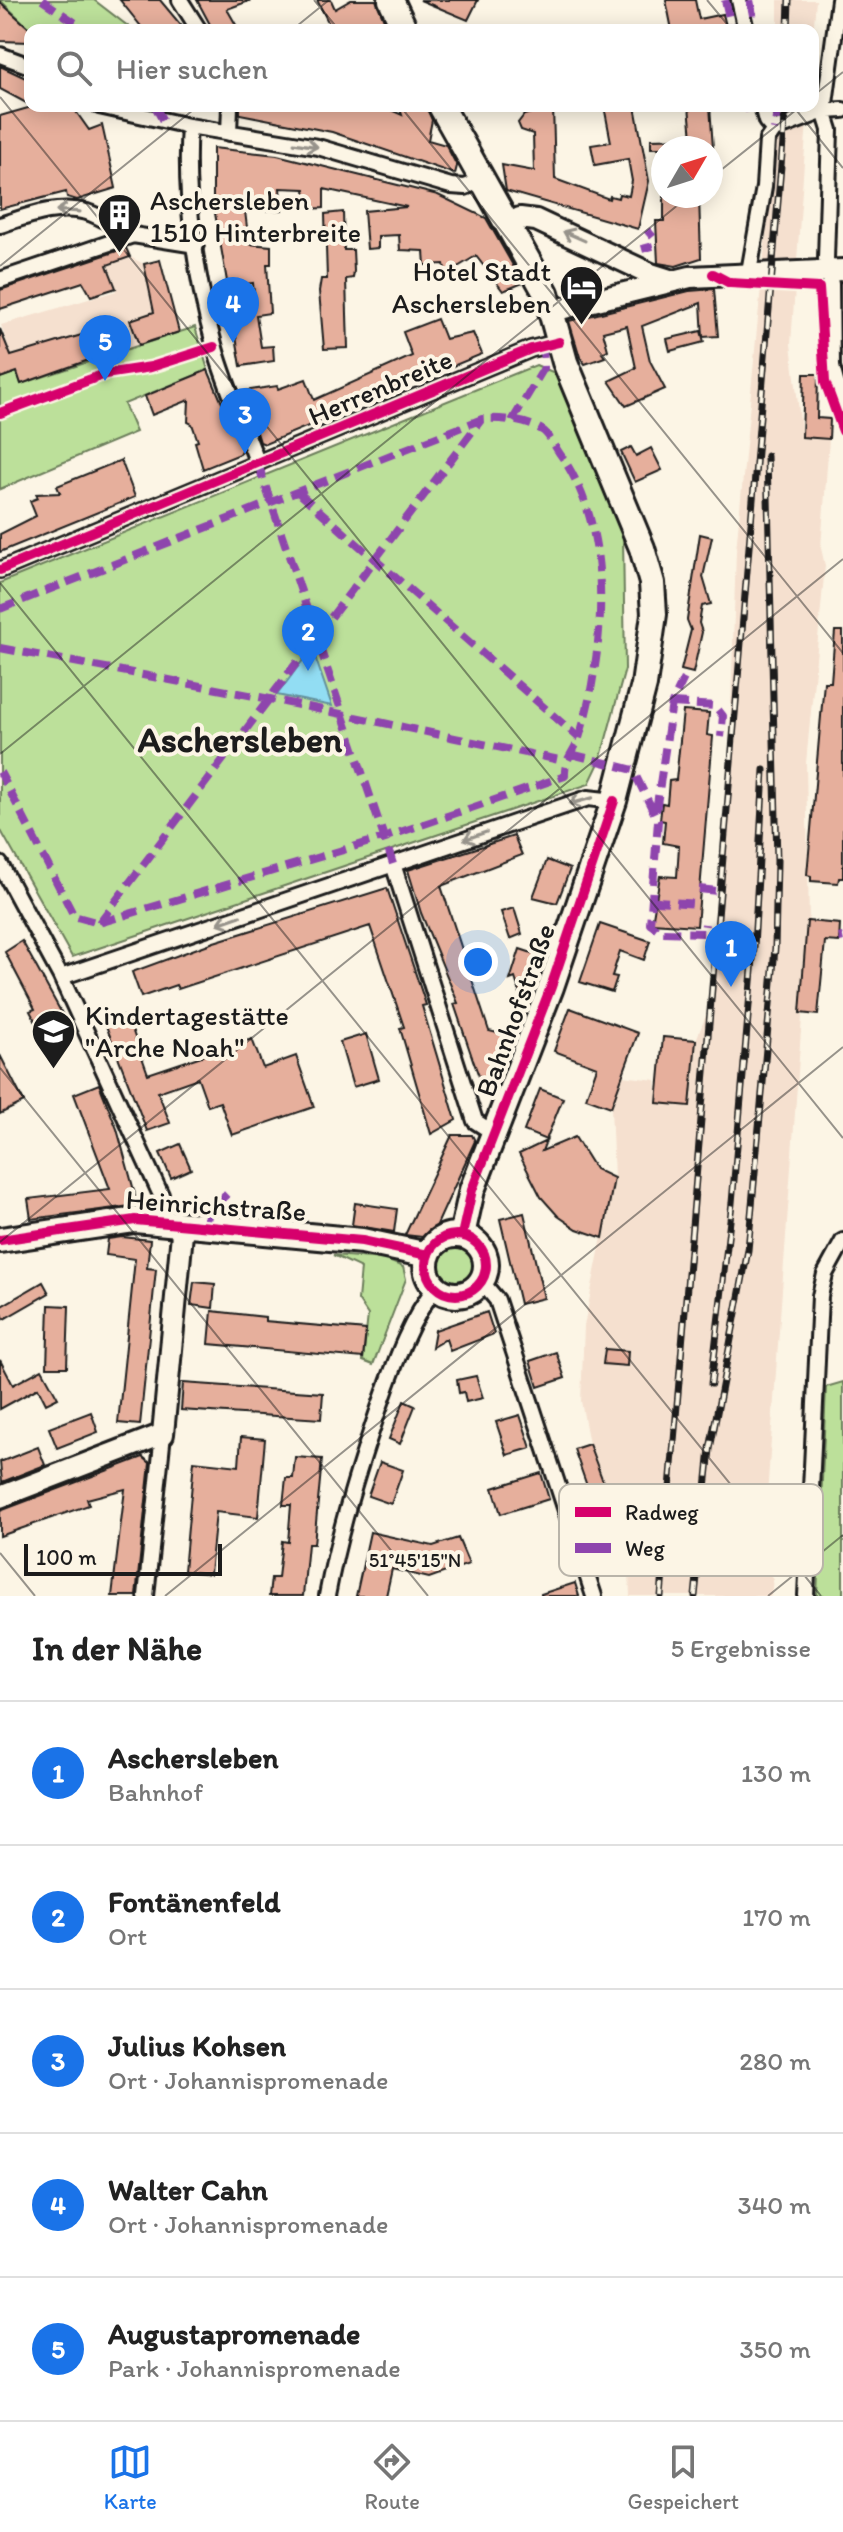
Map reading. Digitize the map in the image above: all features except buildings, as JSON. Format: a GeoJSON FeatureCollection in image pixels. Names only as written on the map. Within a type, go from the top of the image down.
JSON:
{"type":"FeatureCollection","features":[{"type":"Feature","properties":{"kind":"main road"},"geometry":{"type":"LineString","coordinates":[[391,0],[402,24]]}},
{"type":"Feature","properties":{"kind":"main road"},"geometry":{"type":"LineString","coordinates":[[444,112],[552,311],[559,342],[642,548],[654,599],[650,658],[614,801]]}},
{"type":"Feature","properties":{"kind":"main road"},"geometry":{"type":"LineString","coordinates":[[506,225],[520,218],[536,220],[670,280]]}},
{"type":"Feature","properties":{"kind":"main road"},"geometry":{"type":"LineString","coordinates":[[618,293],[628,280],[621,259]]}},
{"type":"Feature","properties":{"kind":"main road"},"geometry":{"type":"LineString","coordinates":[[552,311],[670,280],[749,272],[836,270]]}},
{"type":"Feature","properties":{"kind":"main road","name":"Bahnhofstraße"},"geometry":{"type":"LineString","coordinates":[[462,1235],[468,1201],[614,801]]}},
{"type":"Feature","properties":{"kind":"main road","name":"Heinrichstraße"},"geometry":{"type":"LineString","coordinates":[[0,1240],[23,1239],[117,1220],[173,1222],[362,1241],[428,1255]]}},
{"type":"Feature","properties":{"kind":"main road"},"geometry":{"type":"LineString","coordinates":[[0,1497],[163,1434],[173,1222]]}},
{"type":"Feature","properties":{"kind":"main road"},"geometry":{"type":"LineString","coordinates":[[462,1235],[473,1240],[483,1251],[486,1266],[481,1281],[472,1290],[460,1294],[436,1287],[427,1274],[428,1255],[441,1239],[462,1235]]}},
{"type":"Feature","properties":{"kind":"street"},"geometry":{"type":"LineString","coordinates":[[180,0],[195,24]]}},
{"type":"Feature","properties":{"kind":"street"},"geometry":{"type":"LineString","coordinates":[[739,0],[745,24]]}},
{"type":"Feature","properties":{"kind":"street"},"geometry":{"type":"LineString","coordinates":[[839,0],[824,111],[830,130],[836,270],[832,367],[843,407]]}},
{"type":"Feature","properties":{"kind":"street"},"geometry":{"type":"LineString","coordinates":[[0,55],[24,64]]}},
{"type":"Feature","properties":{"kind":"street"},"geometry":{"type":"LineString","coordinates":[[749,272],[764,187],[767,140],[774,130],[824,111],[843,110]]}},
{"type":"Feature","properties":{"kind":"street"},"geometry":{"type":"LineString","coordinates":[[126,112],[346,153],[451,186],[465,187],[480,181]]}},
{"type":"Feature","properties":{"kind":"street"},"geometry":{"type":"LineString","coordinates":[[229,133],[230,112]]}},
{"type":"Feature","properties":{"kind":"street"},"geometry":{"type":"LineString","coordinates":[[764,112],[766,121],[774,130]]}},
{"type":"Feature","properties":{"kind":"street"},"geometry":{"type":"LineString","coordinates":[[189,126],[186,165],[214,347],[258,464]]}},
{"type":"Feature","properties":{"kind":"street"},"geometry":{"type":"LineString","coordinates":[[0,225],[33,214],[69,210],[89,213],[133,235],[196,245]]}},
{"type":"Feature","properties":{"kind":"street"},"geometry":{"type":"LineString","coordinates":[[0,280],[133,235]]}},
{"type":"Feature","properties":{"kind":"street","name":"Herrenbreite"},"geometry":{"type":"LineString","coordinates":[[0,570],[531,349],[559,342]]}},
{"type":"Feature","properties":{"kind":"street"},"geometry":{"type":"LineString","coordinates":[[61,977],[588,798],[614,801]]}},
{"type":"Feature","properties":{"kind":"street"},"geometry":{"type":"LineString","coordinates":[[0,864],[61,977],[173,1222]]}},
{"type":"Feature","properties":{"kind":"street"},"geometry":{"type":"LineString","coordinates":[[393,864],[475,1121],[495,1134]]}},
{"type":"Feature","properties":{"kind":"street"},"geometry":{"type":"LineString","coordinates":[[812,1484],[820,1296],[825,1274],[843,1241]]}},
{"type":"Feature","properties":{"kind":"street"},"geometry":{"type":"LineString","coordinates":[[481,1281],[497,1300],[559,1489]]}},
{"type":"Feature","properties":{"kind":"street"},"geometry":{"type":"LineString","coordinates":[[327,1596],[341,1523],[388,1382],[416,1315],[436,1287]]}},
{"type":"Feature","properties":{"kind":"street"},"geometry":{"type":"LineString","coordinates":[[146,1596],[163,1434]]}},
{"type":"Feature","properties":{"kind":"street"},"geometry":{"type":"LineString","coordinates":[[587,1576],[594,1596]]}},
{"type":"Feature","properties":{"kind":"street"},"geometry":{"type":"LineString","coordinates":[[806,1596],[807,1576]]}},
{"type":"Feature","properties":{"kind":"shaded area"},"geometry":{"type":"Polygon","coordinates":[[[778,0],[816,0],[814,24],[778,24],[778,0]]]}},
{"type":"Feature","properties":{"kind":"shaded area"},"geometry":{"type":"Polygon","coordinates":[[[777,112],[808,112],[791,344],[802,437],[829,439],[821,548],[825,566],[806,763],[809,922],[768,1484],[602,1484],[589,1444],[581,1401],[584,1326],[614,1178],[611,1107],[622,1076],[656,1080],[658,1103],[690,1106],[696,1040],[707,1013],[730,737],[736,551],[777,112]]]}},
{"type":"Feature","properties":{"kind":"shaded area"},"geometry":{"type":"Polygon","coordinates":[[[126,247],[130,257],[144,264],[160,260],[179,332],[21,384],[1,325],[116,291],[105,254],[126,247]]]}},
{"type":"Feature","properties":{"kind":"shaded area"},"geometry":{"type":"Polygon","coordinates":[[[629,1576],[771,1576],[773,1579],[771,1596],[630,1596],[629,1576]]]}},
{"type":"Feature","properties":{"kind":"green space"},"geometry":{"type":"Polygon","coordinates":[[[0,0],[94,0],[125,24],[25,24],[0,0]]]}},
{"type":"Feature","properties":{"kind":"green space"},"geometry":{"type":"Polygon","coordinates":[[[195,327],[208,370],[124,404],[136,432],[0,489],[0,378],[17,372],[21,384],[195,327]]]}},
{"type":"Feature","properties":{"kind":"green space"},"geometry":{"type":"Polygon","coordinates":[[[536,365],[555,373],[623,536],[625,669],[600,761],[589,784],[72,957],[0,829],[0,583],[536,365]]]}},
{"type":"Feature","properties":{"kind":"green space"},"geometry":{"type":"Polygon","coordinates":[[[456,1244],[470,1250],[476,1264],[470,1278],[456,1284],[442,1278],[436,1264],[442,1250],[456,1244]]]}},
{"type":"Feature","properties":{"kind":"green space"},"geometry":{"type":"Polygon","coordinates":[[[333,1255],[384,1259],[403,1267],[406,1279],[373,1365],[363,1361],[368,1315],[358,1300],[361,1268],[333,1255]]]}},
{"type":"Feature","properties":{"kind":"green space"},"geometry":{"type":"Polygon","coordinates":[[[843,1382],[843,1596],[817,1596],[818,1576],[823,1576],[822,1484],[826,1387],[843,1382]]]}},
{"type":"Feature","properties":{"kind":"water"},"geometry":{"type":"Polygon","coordinates":[[[312,648],[332,706],[277,695],[312,648]]]}},
{"type":"Feature","properties":{"kind":"railway"},"geometry":{"type":"LineString","coordinates":[[788,24],[789,0]]}},
{"type":"Feature","properties":{"kind":"railway"},"geometry":{"type":"LineString","coordinates":[[670,1484],[785,112]]}},
{"type":"Feature","properties":{"kind":"railway"},"geometry":{"type":"LineString","coordinates":[[706,1484],[710,1449],[748,1250],[775,948],[777,861],[767,456]]}},
{"type":"Feature","properties":{"kind":"railway"},"geometry":{"type":"LineString","coordinates":[[711,1384],[732,1203],[754,947],[764,770]]}},
{"type":"Feature","properties":{"kind":"railway"},"geometry":{"type":"LineString","coordinates":[[661,1596],[663,1576]]}},
{"type":"Feature","properties":{"kind":"railway"},"geometry":{"type":"LineString","coordinates":[[695,1596],[697,1576]]}},
{"type":"Feature","properties":{"kind":"marked path"},"geometry":{"type":"LineString","coordinates":[[42,0],[77,24]]}},
{"type":"Feature","properties":{"kind":"marked path"},"geometry":{"type":"LineString","coordinates":[[725,0],[731,24]]}},
{"type":"Feature","properties":{"kind":"marked path"},"geometry":{"type":"LineString","coordinates":[[750,0],[755,24]]}},
{"type":"Feature","properties":{"kind":"marked path"},"geometry":{"type":"LineString","coordinates":[[158,112],[163,121]]}},
{"type":"Feature","properties":{"kind":"marked path"},"geometry":{"type":"LineString","coordinates":[[774,130],[777,112]]}},
{"type":"Feature","properties":{"kind":"marked path"},"geometry":{"type":"LineString","coordinates":[[647,230],[653,237]]}},
{"type":"Feature","properties":{"kind":"marked path"},"geometry":{"type":"LineString","coordinates":[[642,249],[653,246]]}},
{"type":"Feature","properties":{"kind":"marked path"},"geometry":{"type":"LineString","coordinates":[[512,421],[544,368],[543,346]]}},
{"type":"Feature","properties":{"kind":"marked path"},"geometry":{"type":"LineString","coordinates":[[0,609],[482,419],[528,424],[542,430],[552,441],[575,479],[586,505],[594,533],[600,592],[600,621],[590,693],[579,738],[566,765],[565,776],[383,838],[99,923],[74,916],[0,772]]}},
{"type":"Feature","properties":{"kind":"marked path"},"geometry":{"type":"LineString","coordinates":[[99,923],[481,420]]}},
{"type":"Feature","properties":{"kind":"marked path"},"geometry":{"type":"LineString","coordinates":[[258,464],[393,864]]}},
{"type":"Feature","properties":{"kind":"marked path"},"geometry":{"type":"LineString","coordinates":[[299,493],[579,738]]}},
{"type":"Feature","properties":{"kind":"marked path"},"geometry":{"type":"LineString","coordinates":[[0,648],[270,699],[564,761]]}},
{"type":"Feature","properties":{"kind":"marked path"},"geometry":{"type":"LineString","coordinates":[[656,811],[672,703],[687,672]]}},
{"type":"Feature","properties":{"kind":"marked path"},"geometry":{"type":"LineString","coordinates":[[672,703],[715,706],[723,716],[721,737]]}},
{"type":"Feature","properties":{"kind":"marked path"},"geometry":{"type":"LineString","coordinates":[[571,754],[633,770],[658,821],[650,924],[661,932],[704,933],[705,924]]}},
{"type":"Feature","properties":{"kind":"marked path"},"geometry":{"type":"LineString","coordinates":[[699,889],[717,891]]}},
{"type":"Feature","properties":{"kind":"marked path"},"geometry":{"type":"LineString","coordinates":[[656,897],[656,901],[698,904]]}},
{"type":"Feature","properties":{"kind":"marked path"},"geometry":{"type":"LineString","coordinates":[[839,938],[843,937]]}},
{"type":"Feature","properties":{"kind":"marked path"},"geometry":{"type":"LineString","coordinates":[[207,1226],[208,1212],[229,1192]]}},
{"type":"Feature","properties":{"kind":"cycle path"},"geometry":{"type":"LineString","coordinates":[[713,274],[730,283],[819,288],[825,382],[843,431]]}},
{"type":"Feature","properties":{"kind":"cycle path"},"geometry":{"type":"LineString","coordinates":[[0,570],[531,349],[559,342]]}},
{"type":"Feature","properties":{"kind":"cycle path"},"geometry":{"type":"LineString","coordinates":[[0,413],[105,374],[151,367],[214,347]]}},
{"type":"Feature","properties":{"kind":"cycle path"},"geometry":{"type":"LineString","coordinates":[[462,1235],[472,1190],[551,987],[614,801]]}},
{"type":"Feature","properties":{"kind":"cycle path"},"geometry":{"type":"LineString","coordinates":[[0,1240],[135,1220],[362,1241],[428,1255]]}},
{"type":"Feature","properties":{"kind":"cycle path"},"geometry":{"type":"LineString","coordinates":[[456,1235],[467,1237],[477,1244],[484,1254],[486,1265],[484,1276],[477,1286],[467,1293],[456,1295],[445,1293],[435,1286],[428,1276],[426,1265],[428,1254],[435,1244],[445,1237],[456,1235]]}},
{"type":"Feature","properties":{"kind":"place","name":"Aschersleben 1510 Hinterbreite"},"geometry":{"type":"Point","coordinates":[119,255]}},
{"type":"Feature","properties":{"kind":"place","name":"Hotel Stadt Aschersleben"},"geometry":{"type":"Point","coordinates":[582,326]}},
{"type":"Feature","properties":{"kind":"place","name":"Walter Cahn"},"geometry":{"type":"Point","coordinates":[233,343]}},
{"type":"Feature","properties":{"kind":"place","name":"Augustapromenade"},"geometry":{"type":"Point","coordinates":[105,381]}},
{"type":"Feature","properties":{"kind":"place","name":"Julius Kohsen"},"geometry":{"type":"Point","coordinates":[245,454]}},
{"type":"Feature","properties":{"kind":"place","name":"Fontänenfeld"},"geometry":{"type":"Point","coordinates":[308,671]}},
{"type":"Feature","properties":{"kind":"place","name":"Aschersleben"},"geometry":{"type":"Point","coordinates":[731,987]}},
{"type":"Feature","properties":{"kind":"place","name":"Kindertagestätte \"Arche Noah\""},"geometry":{"type":"Point","coordinates":[54,1070]}},
{"type":"Feature","properties":{"kind":"district","name":"Aschersleben"},"geometry":{"type":"Point","coordinates":[240,739]}}]}
